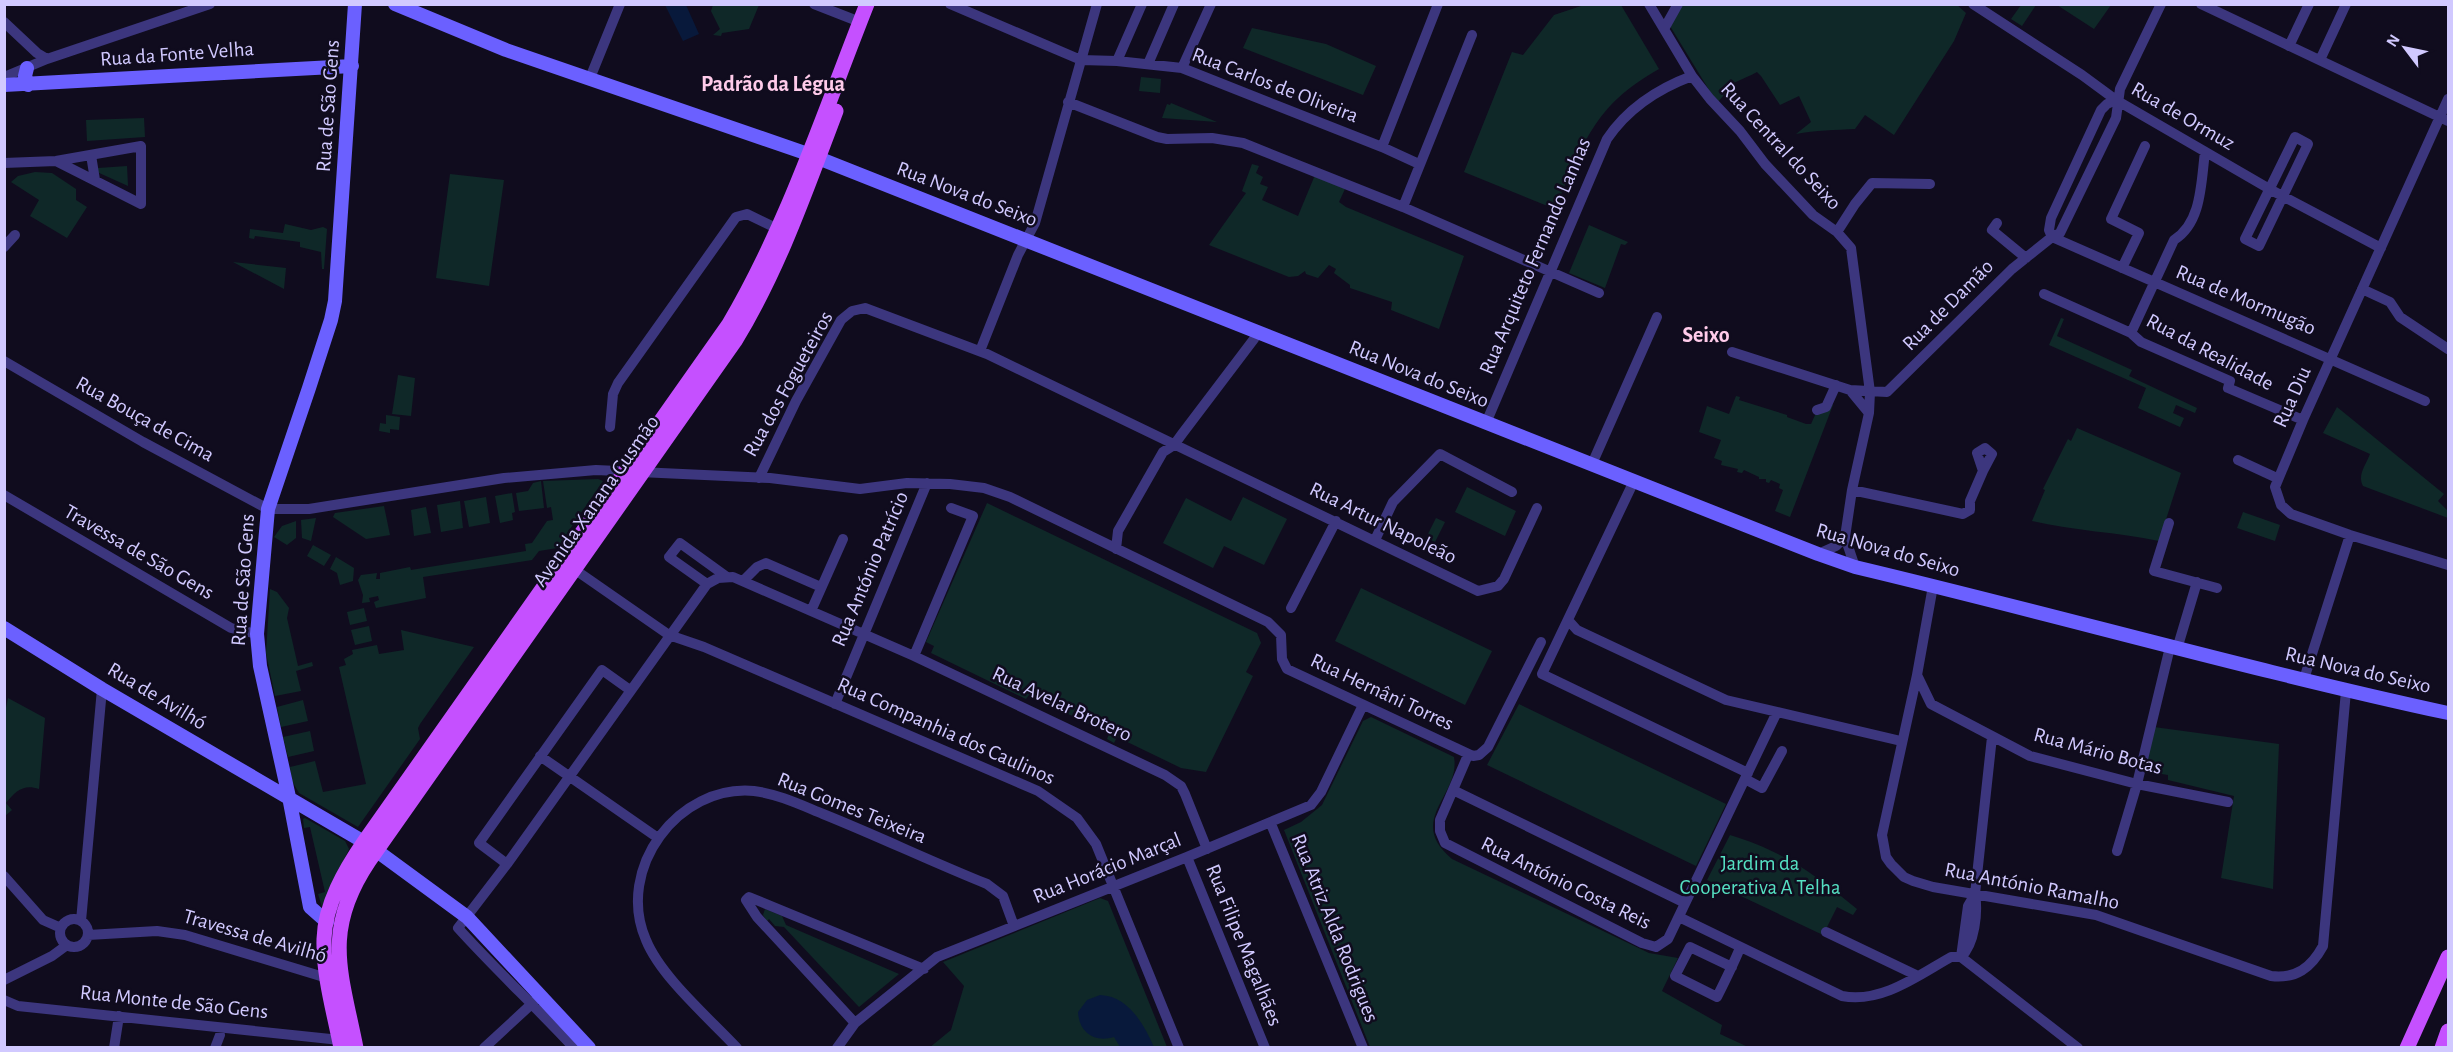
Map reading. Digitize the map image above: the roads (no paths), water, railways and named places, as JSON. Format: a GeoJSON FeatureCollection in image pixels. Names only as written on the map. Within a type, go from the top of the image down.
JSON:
{"type":"FeatureCollection","features":[{"type":"Feature","properties":{"kind":"main road","name":"Rua de São Gens"},"geometry":{"type":"LineString","coordinates":[[333,924],[310,907],[289,797],[258,658],[257,634],[268,509],[313,377],[335,301],[355,4]]}},
{"type":"Feature","properties":{"kind":"main road","name":"Rua Nova do Seixo"},"geometry":{"type":"LineString","coordinates":[[395,4],[506,50],[813,156],[1855,567],[2346,691],[2448,713]]}},
{"type":"Feature","properties":{"kind":"main road"},"geometry":{"type":"LineString","coordinates":[[813,156],[867,4]]}},
{"type":"Feature","properties":{"kind":"main road"},"geometry":{"type":"LineString","coordinates":[[813,156],[878,4]]}},
{"type":"Feature","properties":{"kind":"main road","name":"Rua da Fonte Velha"},"geometry":{"type":"LineString","coordinates":[[4,85],[352,66]]}},
{"type":"Feature","properties":{"kind":"main road"},"geometry":{"type":"LineString","coordinates":[[27,68],[25,76],[28,85]]}},
{"type":"Feature","properties":{"kind":"main road","name":"Avenida Xanana Gusmão"},"geometry":{"type":"LineString","coordinates":[[333,924],[350,892],[377,851],[574,569],[633,472],[729,324],[760,270],[813,156]]}},
{"type":"Feature","properties":{"kind":"main road","name":"Avenida Xanana Gusmão"},"geometry":{"type":"LineString","coordinates":[[333,924],[335,893],[364,842],[633,472],[735,341],[754,310],[786,242],[813,156]]}},
{"type":"Feature","properties":{"kind":"main road","name":"Rua de Avilhó"},"geometry":{"type":"LineString","coordinates":[[4,628],[102,689],[364,842]]}},
{"type":"Feature","properties":{"kind":"main road"},"geometry":{"type":"LineString","coordinates":[[364,842],[467,917],[536,999],[590,1047]]}},
{"type":"Feature","properties":{"kind":"main road"},"geometry":{"type":"LineString","coordinates":[[333,924],[338,954],[334,977],[341,1044]]}},
{"type":"Feature","properties":{"kind":"main road"},"geometry":{"type":"LineString","coordinates":[[2407,1047],[2448,957]]}},
{"type":"Feature","properties":{"kind":"main road"},"geometry":{"type":"LineString","coordinates":[[334,977],[356,1047]]}},
{"type":"Feature","properties":{"kind":"main road"},"geometry":{"type":"LineString","coordinates":[[2442,1047],[2448,1032]]}},
{"type":"Feature","properties":{"kind":"street"},"geometry":{"type":"LineString","coordinates":[[4,77],[47,59],[210,4]]}},
{"type":"Feature","properties":{"kind":"street"},"geometry":{"type":"LineString","coordinates":[[590,78],[620,4]]}},
{"type":"Feature","properties":{"kind":"street"},"geometry":{"type":"LineString","coordinates":[[814,4],[860,22]]}},
{"type":"Feature","properties":{"kind":"street"},"geometry":{"type":"LineString","coordinates":[[950,4],[1081,60]]}},
{"type":"Feature","properties":{"kind":"street"},"geometry":{"type":"LineString","coordinates":[[980,351],[1018,255],[1035,223],[1097,4]]}},
{"type":"Feature","properties":{"kind":"street"},"geometry":{"type":"LineString","coordinates":[[1117,61],[1142,4]]}},
{"type":"Feature","properties":{"kind":"street"},"geometry":{"type":"LineString","coordinates":[[1148,64],[1174,4]]}},
{"type":"Feature","properties":{"kind":"street"},"geometry":{"type":"LineString","coordinates":[[1182,68],[1210,4]]}},
{"type":"Feature","properties":{"kind":"street"},"geometry":{"type":"LineString","coordinates":[[1382,147],[1438,4]]}},
{"type":"Feature","properties":{"kind":"street","name":"Rua Central do Seixo"},"geometry":{"type":"LineString","coordinates":[[1649,4],[1692,76],[1765,164],[1814,215],[1848,243],[1852,255],[1870,392],[1869,413],[1852,490],[1845,537]]}},
{"type":"Feature","properties":{"kind":"street"},"geometry":{"type":"LineString","coordinates":[[1664,29],[1678,4]]}},
{"type":"Feature","properties":{"kind":"street","name":"Rua de Ormuz"},"geometry":{"type":"LineString","coordinates":[[1973,4],[2082,75],[2116,100],[2283,197],[2381,248]]}},
{"type":"Feature","properties":{"kind":"street","name":"Rua de Damão"},"geometry":{"type":"LineString","coordinates":[[1870,392],[1887,392],[2026,258],[2060,233],[2116,118],[2119,109],[2116,100],[2120,89],[2161,4]]}},
{"type":"Feature","properties":{"kind":"street"},"geometry":{"type":"LineString","coordinates":[[2201,4],[2444,119]]}},
{"type":"Feature","properties":{"kind":"street"},"geometry":{"type":"LineString","coordinates":[[2289,46],[2309,4]]}},
{"type":"Feature","properties":{"kind":"street"},"geometry":{"type":"LineString","coordinates":[[2319,60],[2346,4]]}},
{"type":"Feature","properties":{"kind":"street"},"geometry":{"type":"LineString","coordinates":[[4,22],[47,59]]}},
{"type":"Feature","properties":{"kind":"street"},"geometry":{"type":"LineString","coordinates":[[1403,207],[1472,35]]}},
{"type":"Feature","properties":{"kind":"street","name":"Rua Carlos de Oliveira"},"geometry":{"type":"LineString","coordinates":[[1081,60],[1117,61],[1182,68],[1382,147],[1419,164]]}},
{"type":"Feature","properties":{"kind":"street","name":"Rua Arquiteto Fernando Lanhas"},"geometry":{"type":"LineString","coordinates":[[1486,423],[1599,154],[1613,129],[1639,104],[1668,86],[1692,76]]}},
{"type":"Feature","properties":{"kind":"street","name":"Rua Diu"},"geometry":{"type":"LineString","coordinates":[[2277,478],[2381,248],[2444,119],[2448,99]]}},
{"type":"Feature","properties":{"kind":"street","name":"Rua de Damão"},"geometry":{"type":"LineString","coordinates":[[2052,237],[2049,230],[2051,219],[2102,110],[2107,104],[2116,100]]}},
{"type":"Feature","properties":{"kind":"street"},"geometry":{"type":"LineString","coordinates":[[1068,102],[1151,136],[1167,139],[1212,138],[1243,143],[1403,207],[1599,293]]}},
{"type":"Feature","properties":{"kind":"street"},"geometry":{"type":"LineString","coordinates":[[2295,137],[2308,144],[2283,197],[2259,246],[2245,238],[2295,137]]}},
{"type":"Feature","properties":{"kind":"street"},"geometry":{"type":"LineString","coordinates":[[4,163],[56,161],[141,146],[141,204],[56,161]]}},
{"type":"Feature","properties":{"kind":"street"},"geometry":{"type":"LineString","coordinates":[[2122,268],[2139,232],[2111,219],[2145,146]]}},
{"type":"Feature","properties":{"kind":"street","name":"Rua da Realidade"},"geometry":{"type":"LineString","coordinates":[[2131,333],[2153,281],[2174,240],[2185,233],[2198,206],[2205,152]]}},
{"type":"Feature","properties":{"kind":"street"},"geometry":{"type":"LineString","coordinates":[[91,155],[95,180]]}},
{"type":"Feature","properties":{"kind":"street"},"geometry":{"type":"LineString","coordinates":[[1837,232],[1872,183],[1930,184]]}},
{"type":"Feature","properties":{"kind":"street"},"geometry":{"type":"LineString","coordinates":[[610,427],[614,394],[618,383],[736,217],[747,214],[778,229]]}},
{"type":"Feature","properties":{"kind":"street"},"geometry":{"type":"LineString","coordinates":[[1997,223],[1992,230],[2026,258]]}},
{"type":"Feature","properties":{"kind":"street"},"geometry":{"type":"LineString","coordinates":[[4,247],[15,235]]}},
{"type":"Feature","properties":{"kind":"street","name":"Rua de Mormugão"},"geometry":{"type":"LineString","coordinates":[[2052,237],[2425,401]]}},
{"type":"Feature","properties":{"kind":"street"},"geometry":{"type":"LineString","coordinates":[[2362,289],[2390,302],[2400,317],[2448,349]]}},
{"type":"Feature","properties":{"kind":"street","name":"Rua da Realidade"},"geometry":{"type":"LineString","coordinates":[[2044,294],[2131,333],[2141,342],[2230,381],[2228,388],[2303,420]]}},
{"type":"Feature","properties":{"kind":"street","name":"Rua dos Fogueteiros"},"geometry":{"type":"LineString","coordinates":[[268,509],[309,509],[545,473],[596,470],[759,478],[796,401],[842,320],[852,311],[865,308],[980,351],[1174,445]]}},
{"type":"Feature","properties":{"kind":"street"},"geometry":{"type":"LineString","coordinates":[[1592,465],[1657,317]]}},
{"type":"Feature","properties":{"kind":"street"},"geometry":{"type":"LineString","coordinates":[[759,478],[860,489],[927,483],[991,490],[1116,549],[1118,531],[1163,452],[1174,445],[1257,332]]}},
{"type":"Feature","properties":{"kind":"street"},"geometry":{"type":"LineString","coordinates":[[1732,352],[1836,386],[1870,392]]}},
{"type":"Feature","properties":{"kind":"street","name":"Rua Bouça de Cima"},"geometry":{"type":"LineString","coordinates":[[4,361],[143,442],[268,509]]}},
{"type":"Feature","properties":{"kind":"street"},"geometry":{"type":"LineString","coordinates":[[1817,410],[1823,409],[1828,404],[1836,386]]}},
{"type":"Feature","properties":{"kind":"street"},"geometry":{"type":"LineString","coordinates":[[1850,390],[1869,413]]}},
{"type":"Feature","properties":{"kind":"street","name":"Rua Artur Napoleão"},"geometry":{"type":"LineString","coordinates":[[1174,445],[1478,591],[1498,586],[1504,579],[1537,508]]}},
{"type":"Feature","properties":{"kind":"street"},"geometry":{"type":"LineString","coordinates":[[1375,540],[1393,502],[1440,454],[1512,492]]}},
{"type":"Feature","properties":{"kind":"street"},"geometry":{"type":"LineString","coordinates":[[2238,460],[2277,478],[2275,487],[2277,497],[2287,512],[2350,535],[2448,565]]}},
{"type":"Feature","properties":{"kind":"street"},"geometry":{"type":"LineString","coordinates":[[1852,490],[1963,514],[1970,510],[1970,501],[1983,471]]}},
{"type":"Feature","properties":{"kind":"street"},"geometry":{"type":"LineString","coordinates":[[1634,481],[1542,674],[1747,776],[1762,788],[1782,751]]}},
{"type":"Feature","properties":{"kind":"street","name":"Rua António Patrício"},"geometry":{"type":"LineString","coordinates":[[835,704],[927,483]]}},
{"type":"Feature","properties":{"kind":"street","name":"Travessa de São Gens"},"geometry":{"type":"LineString","coordinates":[[4,495],[231,628],[257,634]]}},
{"type":"Feature","properties":{"kind":"street"},"geometry":{"type":"LineString","coordinates":[[915,656],[973,516],[951,508]]}},
{"type":"Feature","properties":{"kind":"street"},"geometry":{"type":"LineString","coordinates":[[1291,608],[1336,521]]}},
{"type":"Feature","properties":{"kind":"street"},"geometry":{"type":"LineString","coordinates":[[2169,523],[2154,571],[2217,588]]}},
{"type":"Feature","properties":{"kind":"street"},"geometry":{"type":"LineString","coordinates":[[1090,537],[1118,531]]}},
{"type":"Feature","properties":{"kind":"street"},"geometry":{"type":"LineString","coordinates":[[2304,679],[2350,535]]}},
{"type":"Feature","properties":{"kind":"street"},"geometry":{"type":"LineString","coordinates":[[1818,554],[1836,546],[1845,537],[1855,567]]}},
{"type":"Feature","properties":{"kind":"street"},"geometry":{"type":"LineString","coordinates":[[811,611],[843,539]]}},
{"type":"Feature","properties":{"kind":"street"},"geometry":{"type":"LineString","coordinates":[[707,584],[669,557],[680,543],[727,577]]}},
{"type":"Feature","properties":{"kind":"street","name":"Rua Hernâni Torres"},"geometry":{"type":"LineString","coordinates":[[1116,549],[1270,623],[1281,634],[1282,659],[1287,669],[1468,755],[1479,755],[1488,747],[1541,642]]}},
{"type":"Feature","properties":{"kind":"street"},"geometry":{"type":"LineString","coordinates":[[743,581],[757,567],[766,563],[821,587]]}},
{"type":"Feature","properties":{"kind":"street","name":"Rua Companhia dos Caulinos"},"geometry":{"type":"LineString","coordinates":[[574,569],[669,635],[704,647],[1038,790],[1059,803],[1087,830],[1096,844],[1179,1047]]}},
{"type":"Feature","properties":{"kind":"street"},"geometry":{"type":"LineString","coordinates":[[467,917],[707,584],[712,580],[727,577]]}},
{"type":"Feature","properties":{"kind":"street","name":"Rua Avelar Brotero"},"geometry":{"type":"LineString","coordinates":[[727,577],[743,581],[915,656],[1174,781],[1185,794],[1207,849]]}},
{"type":"Feature","properties":{"kind":"street"},"geometry":{"type":"LineString","coordinates":[[2117,851],[2173,648],[2197,582]]}},
{"type":"Feature","properties":{"kind":"street","name":"Rua António Ramalho"},"geometry":{"type":"LineString","coordinates":[[1933,586],[1917,675],[1882,835],[1886,856],[1897,871],[1913,881],[1933,887],[2096,915],[2271,976],[2283,977],[2296,974],[2308,967],[2323,946],[2346,691]]}},
{"type":"Feature","properties":{"kind":"street"},"geometry":{"type":"LineString","coordinates":[[1568,620],[1577,630],[1726,700],[1901,741]]}},
{"type":"Feature","properties":{"kind":"street"},"geometry":{"type":"LineString","coordinates":[[507,864],[479,843],[540,756],[602,670],[630,690]]}},
{"type":"Feature","properties":{"kind":"street"},"geometry":{"type":"LineString","coordinates":[[1909,710],[1931,704],[1917,675]]}},
{"type":"Feature","properties":{"kind":"street"},"geometry":{"type":"LineString","coordinates":[[81,921],[102,689]]}},
{"type":"Feature","properties":{"kind":"street","name":"Rua Mário Botas"},"geometry":{"type":"LineString","coordinates":[[1931,704],[2030,756],[2137,784],[2228,802]]}},
{"type":"Feature","properties":{"kind":"street","name":"Rua Horácio Marçal"},"geometry":{"type":"LineString","coordinates":[[837,1047],[855,1023],[937,957],[1271,824],[1315,802],[1364,705]]}},
{"type":"Feature","properties":{"kind":"street","name":"Rua António Costa Reis"},"geometry":{"type":"LineString","coordinates":[[1468,755],[1440,826],[1443,840],[1448,846],[1647,946],[1656,947],[1664,943],[1679,917],[1777,712]]}},
{"type":"Feature","properties":{"kind":"street"},"geometry":{"type":"LineString","coordinates":[[1961,957],[1967,951],[1978,909],[1975,894],[1992,737]]}},
{"type":"Feature","properties":{"kind":"street"},"geometry":{"type":"LineString","coordinates":[[540,756],[658,838]]}},
{"type":"Feature","properties":{"kind":"street"},"geometry":{"type":"LineString","coordinates":[[1453,790],[1685,903]]}},
{"type":"Feature","properties":{"kind":"street","name":"Rua Gomes Teixeira"},"geometry":{"type":"LineString","coordinates":[[737,1047],[668,974],[646,940],[638,909],[643,872],[658,838],[678,816],[713,796],[746,791],[775,795],[835,818],[987,884],[1003,896],[1014,926]]}},
{"type":"Feature","properties":{"kind":"street","name":"Rua Atriz Alda Rodrigues"},"geometry":{"type":"LineString","coordinates":[[1271,824],[1363,1047]]}},
{"type":"Feature","properties":{"kind":"street","name":"Rua Filipe Magalhães"},"geometry":{"type":"LineString","coordinates":[[1187,857],[1265,1047]]}},
{"type":"Feature","properties":{"kind":"street"},"geometry":{"type":"LineString","coordinates":[[4,876],[43,920],[61,928]]}},
{"type":"Feature","properties":{"kind":"street"},"geometry":{"type":"LineString","coordinates":[[855,1023],[757,917],[746,900],[749,897],[924,969]]}},
{"type":"Feature","properties":{"kind":"street"},"geometry":{"type":"LineString","coordinates":[[1679,917],[1740,948],[1850,998],[1875,996],[1952,957],[1961,957],[2078,1047]]}},
{"type":"Feature","properties":{"kind":"street"},"geometry":{"type":"LineString","coordinates":[[4,980],[52,956],[67,945],[79,946],[88,935],[87,927],[81,921],[70,920],[61,928],[61,937],[67,945]]}},
{"type":"Feature","properties":{"kind":"street","name":"Travessa de Avilhó"},"geometry":{"type":"LineString","coordinates":[[88,935],[157,931],[184,935],[334,977]]}},
{"type":"Feature","properties":{"kind":"street"},"geometry":{"type":"LineString","coordinates":[[1826,932],[1918,976]]}},
{"type":"Feature","properties":{"kind":"street"},"geometry":{"type":"LineString","coordinates":[[1732,967],[1690,947],[1675,976],[1717,997],[1732,967],[1740,948]]}},
{"type":"Feature","properties":{"kind":"street"},"geometry":{"type":"LineString","coordinates":[[484,1047],[536,999],[574,1047]]}},
{"type":"Feature","properties":{"kind":"street","name":"Rua Monte de São Gens"},"geometry":{"type":"LineString","coordinates":[[4,1000],[18,1006],[119,1016],[341,1044]]}},
{"type":"Feature","properties":{"kind":"street"},"geometry":{"type":"LineString","coordinates":[[114,1047],[119,1016]]}},
{"type":"Feature","properties":{"kind":"street"},"geometry":{"type":"LineString","coordinates":[[215,1047],[220,1035]]}},
{"type":"Feature","properties":{"kind":"water"},"geometry":{"type":"Polygon","coordinates":[[[665,5],[686,5],[699,34],[683,41],[665,5]]]}},
{"type":"Feature","properties":{"kind":"water"},"geometry":{"type":"Polygon","coordinates":[[[1100,995],[1119,1000],[1127,1006],[1140,1021],[1154,1047],[1120,1047],[1114,1037],[1100,1039],[1089,1035],[1081,1026],[1078,1012],[1087,1000],[1100,995]]]}},
{"type":"Feature","properties":{"kind":"district","name":"Padrão da Légua"},"geometry":{"type":"Point","coordinates":[773,84]}},
{"type":"Feature","properties":{"kind":"district","name":"Seixo"},"geometry":{"type":"Point","coordinates":[1706,335]}},
{"type":"Feature","properties":{"kind":"park label","name":"Jardim da Cooperativa A Telha"},"geometry":{"type":"Point","coordinates":[1760,875]}}]}
